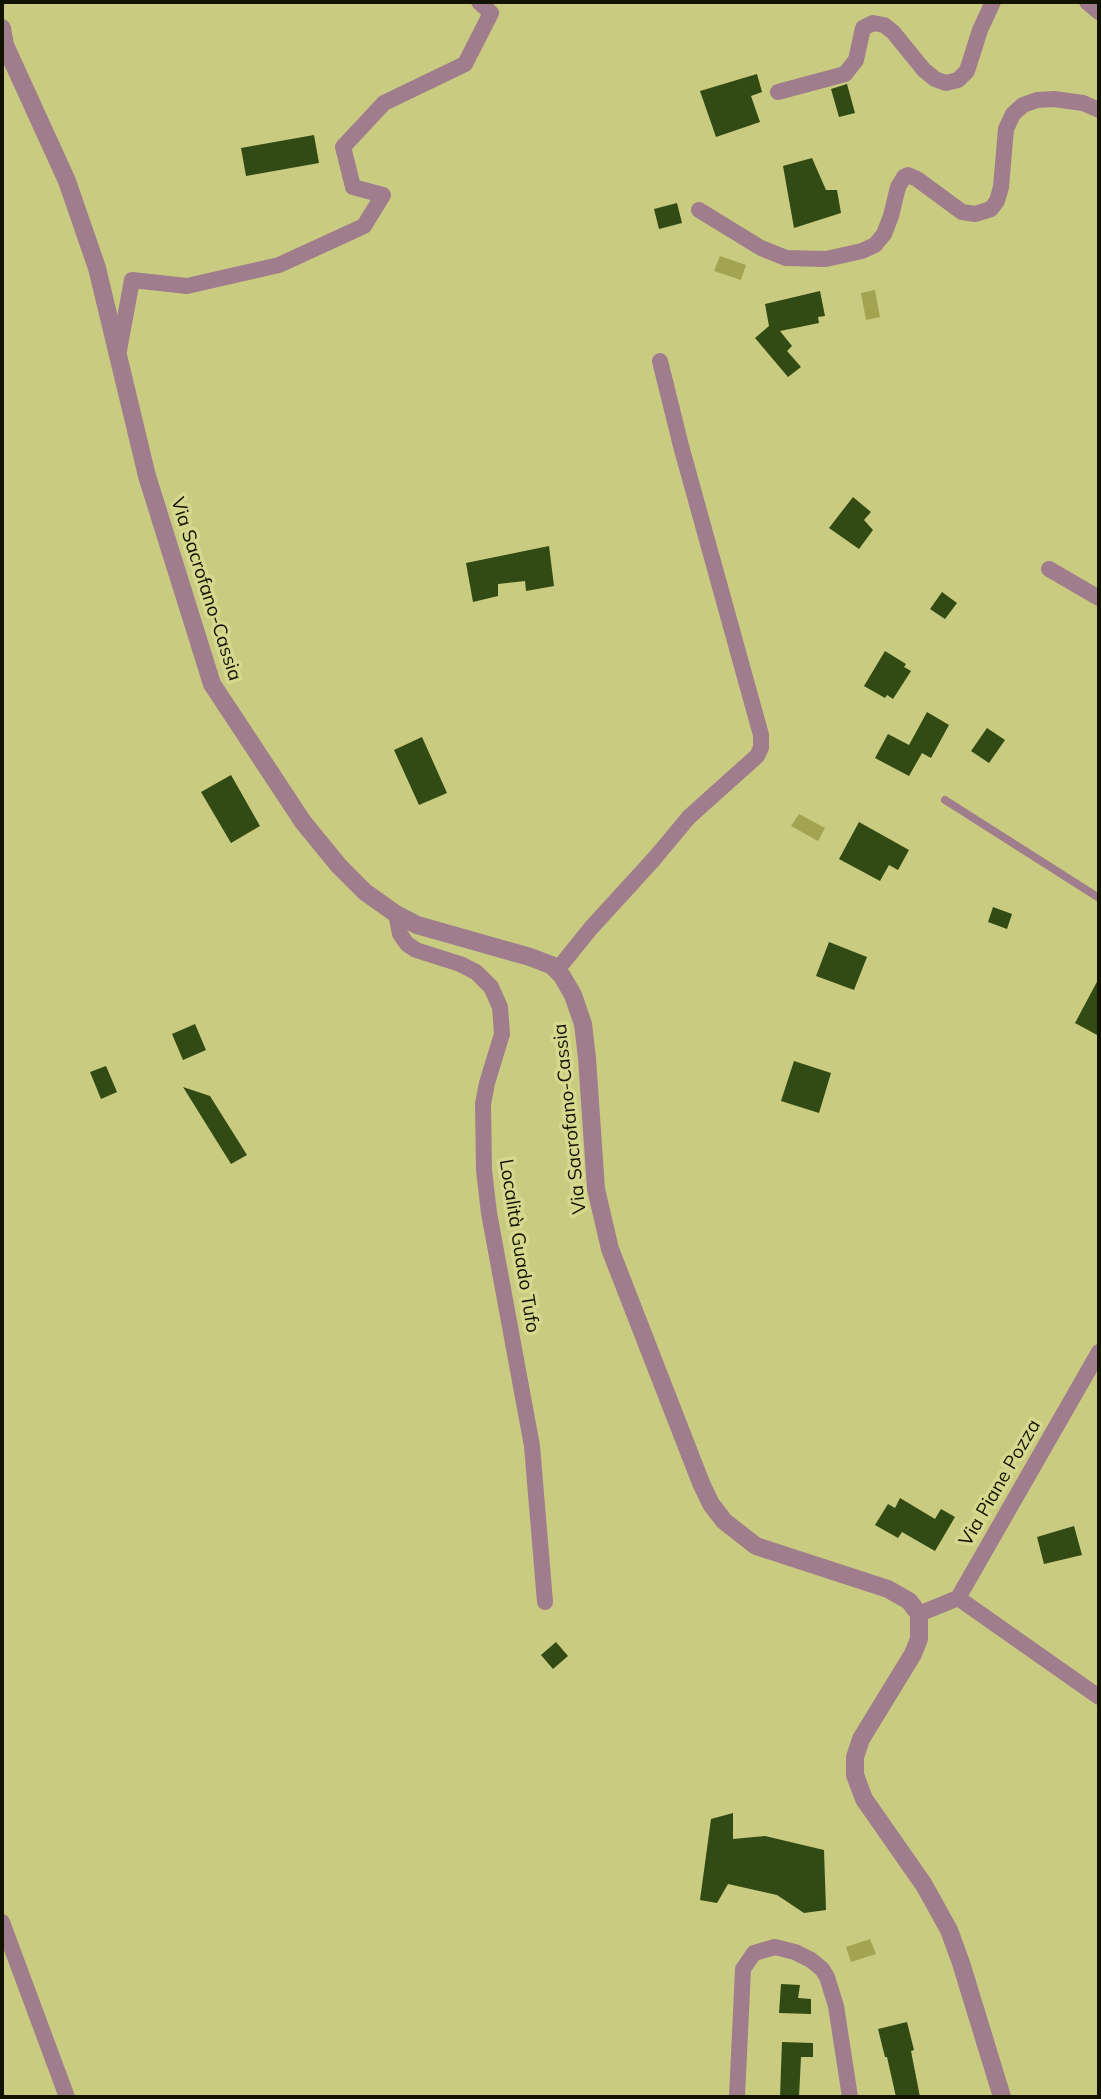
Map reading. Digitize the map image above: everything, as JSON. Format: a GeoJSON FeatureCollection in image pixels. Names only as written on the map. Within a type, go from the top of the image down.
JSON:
{"type":"FeatureCollection","features":[{"type":"Feature","properties":{"kind":"street"},"geometry":{"type":"LineString","coordinates":[[118,356],[132,280],[187,286],[279,265],[364,226],[383,195],[353,187],[343,147],[384,103],[465,64],[491,13],[478,2]]}},
{"type":"Feature","properties":{"kind":"street"},"geometry":{"type":"LineString","coordinates":[[778,92],[845,74],[856,60],[863,28],[873,23],[884,25],[893,32],[924,70],[935,79],[946,83],[958,80],[967,71],[980,30],[993,2]]}},
{"type":"Feature","properties":{"kind":"street"},"geometry":{"type":"LineString","coordinates":[[1087,2],[1099,12]]}},
{"type":"Feature","properties":{"kind":"street","name":"Via Sacrofano-Cassia"},"geometry":{"type":"LineString","coordinates":[[2,28],[5,45],[72,194],[97,268],[147,477],[212,684],[316,840],[365,892],[396,914],[440,933],[530,957],[557,970],[570,988],[583,1024],[595,1177],[608,1242],[707,1497],[724,1521],[756,1546],[888,1589],[909,1601],[919,1614]]}},
{"type":"Feature","properties":{"kind":"street"},"geometry":{"type":"LineString","coordinates":[[699,209],[761,248],[786,258],[826,259],[862,251],[875,245],[884,234],[900,182],[908,175],[917,178],[962,212],[975,214],[991,209],[997,201],[1001,187],[1006,129],[1013,114],[1023,105],[1037,100],[1054,99],[1083,103],[1099,110]]}},
{"type":"Feature","properties":{"kind":"street"},"geometry":{"type":"LineString","coordinates":[[557,970],[689,817],[757,756],[761,748],[761,735],[660,361]]}},
{"type":"Feature","properties":{"kind":"street"},"geometry":{"type":"LineString","coordinates":[[1049,569],[1099,598]]}},
{"type":"Feature","properties":{"kind":"street","name":"Località Guado Tufo"},"geometry":{"type":"LineString","coordinates":[[396,914],[400,934],[407,944],[416,950],[476,972],[491,987],[500,1007],[502,1034],[486,1083],[483,1104],[484,1170],[489,1213],[532,1446],[545,1602]]}},
{"type":"Feature","properties":{"kind":"street","name":"Via Piane Pozza"},"geometry":{"type":"LineString","coordinates":[[958,1598],[1099,1352]]}},
{"type":"Feature","properties":{"kind":"street"},"geometry":{"type":"LineString","coordinates":[[1002,2097],[949,1930],[923,1885],[864,1799],[855,1775],[855,1757],[861,1740],[914,1654],[919,1639],[919,1614],[958,1598],[1099,1698]]}},
{"type":"Feature","properties":{"kind":"street"},"geometry":{"type":"LineString","coordinates":[[2,1922],[67,2097]]}},
{"type":"Feature","properties":{"kind":"street"},"geometry":{"type":"LineString","coordinates":[[737,2097],[743,1969],[754,1953],[775,1947],[811,1960],[827,1977],[836,2006],[850,2097]]}},
{"type":"Feature","properties":{"kind":"lane"},"geometry":{"type":"LineString","coordinates":[[946,800],[1099,898]]}},
{"type":"Feature","properties":{"kind":"shaded area"},"geometry":{"type":"Polygon","coordinates":[[[720,256],[746,265],[741,280],[714,271],[720,256]]]}},
{"type":"Feature","properties":{"kind":"shaded area"},"geometry":{"type":"Polygon","coordinates":[[[875,290],[880,317],[866,320],[861,293],[875,290]]]}},
{"type":"Feature","properties":{"kind":"shaded area"},"geometry":{"type":"Polygon","coordinates":[[[799,814],[825,828],[818,841],[791,826],[799,814]]]}},
{"type":"Feature","properties":{"kind":"shaded area"},"geometry":{"type":"Polygon","coordinates":[[[870,1939],[876,1954],[851,1962],[846,1947],[870,1939]]]}},
{"type":"Feature","properties":{"kind":"building"},"geometry":{"type":"Polygon","coordinates":[[[757,74],[762,92],[751,96],[760,122],[716,137],[700,91],[757,74]]]}},
{"type":"Feature","properties":{"kind":"building"},"geometry":{"type":"Polygon","coordinates":[[[847,84],[855,113],[839,117],[831,89],[847,84]]]}},
{"type":"Feature","properties":{"kind":"building"},"geometry":{"type":"Polygon","coordinates":[[[314,135],[319,163],[246,176],[241,148],[314,135]]]}},
{"type":"Feature","properties":{"kind":"building"},"geometry":{"type":"Polygon","coordinates":[[[812,158],[826,190],[837,190],[841,213],[794,228],[783,166],[812,158]]]}},
{"type":"Feature","properties":{"kind":"building"},"geometry":{"type":"Polygon","coordinates":[[[677,203],[682,223],[659,229],[654,209],[677,203]]]}},
{"type":"Feature","properties":{"kind":"building"},"geometry":{"type":"Polygon","coordinates":[[[820,291],[825,316],[818,317],[819,323],[780,331],[792,346],[787,351],[801,367],[788,377],[755,338],[769,326],[765,304],[820,291]]]}},
{"type":"Feature","properties":{"kind":"building"},"geometry":{"type":"Polygon","coordinates":[[[853,497],[871,512],[864,520],[873,530],[859,549],[829,528],[853,497]]]}},
{"type":"Feature","properties":{"kind":"building"},"geometry":{"type":"Polygon","coordinates":[[[549,546],[554,586],[526,591],[525,581],[498,584],[498,596],[473,602],[466,563],[549,546]]]}},
{"type":"Feature","properties":{"kind":"building"},"geometry":{"type":"Polygon","coordinates":[[[942,592],[957,603],[945,619],[930,609],[942,592]]]}},
{"type":"Feature","properties":{"kind":"building"},"geometry":{"type":"Polygon","coordinates":[[[885,651],[906,664],[904,667],[911,671],[893,699],[887,695],[885,698],[864,686],[885,651]]]}},
{"type":"Feature","properties":{"kind":"building"},"geometry":{"type":"Polygon","coordinates":[[[927,712],[949,725],[931,758],[922,753],[909,776],[875,758],[888,734],[909,745],[927,712]]]}},
{"type":"Feature","properties":{"kind":"building"},"geometry":{"type":"Polygon","coordinates":[[[987,728],[1005,740],[989,763],[971,751],[987,728]]]}},
{"type":"Feature","properties":{"kind":"building"},"geometry":{"type":"Polygon","coordinates":[[[422,737],[447,793],[419,805],[394,750],[422,737]]]}},
{"type":"Feature","properties":{"kind":"building"},"geometry":{"type":"Polygon","coordinates":[[[231,775],[260,826],[231,843],[201,792],[231,775]]]}},
{"type":"Feature","properties":{"kind":"building"},"geometry":{"type":"Polygon","coordinates":[[[859,822],[909,850],[898,870],[889,865],[880,881],[839,859],[859,822]]]}},
{"type":"Feature","properties":{"kind":"building"},"geometry":{"type":"Polygon","coordinates":[[[993,907],[1012,914],[1007,929],[988,922],[993,907]]]}},
{"type":"Feature","properties":{"kind":"building"},"geometry":{"type":"Polygon","coordinates":[[[829,942],[867,957],[854,990],[816,976],[829,942]]]}},
{"type":"Feature","properties":{"kind":"building"},"geometry":{"type":"Polygon","coordinates":[[[1099,978],[1099,1036],[1075,1023],[1099,978]]]}},
{"type":"Feature","properties":{"kind":"building"},"geometry":{"type":"Polygon","coordinates":[[[195,1024],[206,1050],[183,1060],[172,1034],[195,1024]]]}},
{"type":"Feature","properties":{"kind":"building"},"geometry":{"type":"Polygon","coordinates":[[[794,1061],[831,1073],[819,1113],[781,1101],[794,1061]]]}},
{"type":"Feature","properties":{"kind":"building"},"geometry":{"type":"Polygon","coordinates":[[[106,1066],[117,1092],[101,1099],[90,1072],[106,1066]]]}},
{"type":"Feature","properties":{"kind":"building"},"geometry":{"type":"Polygon","coordinates":[[[183,1087],[210,1096],[247,1155],[231,1164],[183,1087]]]}},
{"type":"Feature","properties":{"kind":"building"},"geometry":{"type":"Polygon","coordinates":[[[900,1498],[935,1519],[941,1509],[955,1517],[935,1551],[902,1532],[898,1538],[875,1525],[888,1504],[895,1508],[900,1498]]]}},
{"type":"Feature","properties":{"kind":"building"},"geometry":{"type":"Polygon","coordinates":[[[1074,1526],[1082,1555],[1044,1564],[1037,1537],[1074,1526]]]}},
{"type":"Feature","properties":{"kind":"building"},"geometry":{"type":"Polygon","coordinates":[[[556,1642],[568,1656],[553,1669],[541,1655],[556,1642]]]}},
{"type":"Feature","properties":{"kind":"building"},"geometry":{"type":"Polygon","coordinates":[[[733,1813],[733,1839],[765,1836],[824,1850],[826,1910],[804,1913],[777,1895],[728,1884],[717,1903],[700,1900],[711,1819],[733,1813]]]}},
{"type":"Feature","properties":{"kind":"building"},"geometry":{"type":"Polygon","coordinates":[[[781,1984],[800,1985],[798,1998],[811,1999],[811,2014],[779,2013],[781,1984]]]}},
{"type":"Feature","properties":{"kind":"building"},"geometry":{"type":"Polygon","coordinates":[[[907,2022],[914,2050],[911,2051],[920,2097],[896,2097],[878,2029],[907,2022]]]}},
{"type":"Feature","properties":{"kind":"building"},"geometry":{"type":"Polygon","coordinates":[[[782,2042],[813,2043],[813,2057],[801,2057],[799,2097],[780,2097],[782,2042]]]}}]}
